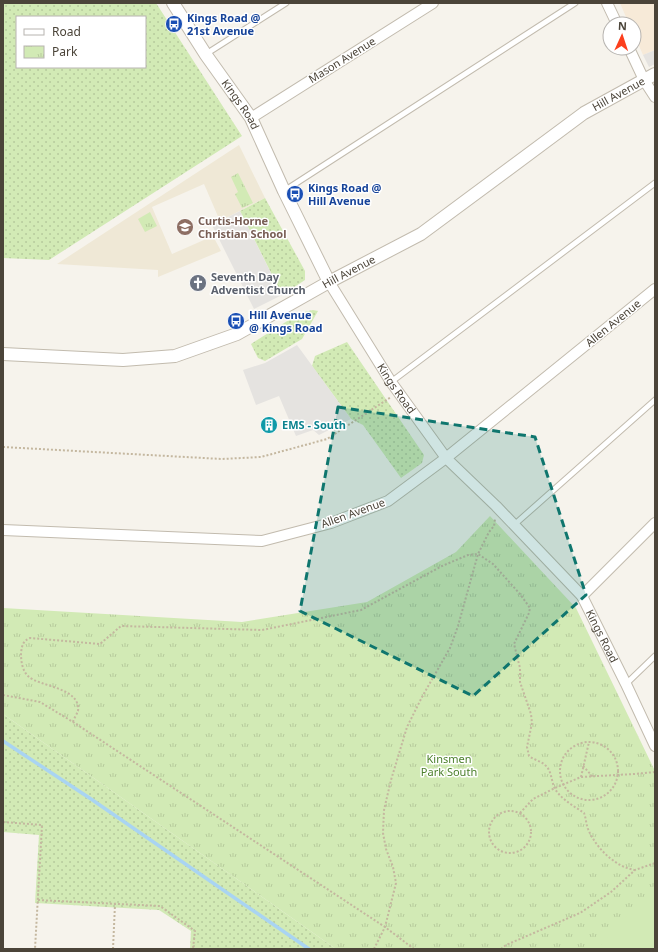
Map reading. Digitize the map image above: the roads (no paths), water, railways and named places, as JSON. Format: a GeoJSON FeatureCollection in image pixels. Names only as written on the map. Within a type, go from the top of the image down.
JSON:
{"type":"FeatureCollection","features":[{"type":"Feature","properties":{"kind":"street","name":"Kings Road"},"geometry":{"type":"LineString","coordinates":[[173,3],[206,55],[251,118],[284,192],[329,282],[398,393],[446,458],[496,506],[582,596],[655,746]]}},
{"type":"Feature","properties":{"kind":"street","name":"Mason Avenue"},"geometry":{"type":"LineString","coordinates":[[251,118],[433,3]]}},
{"type":"Feature","properties":{"kind":"street"},"geometry":{"type":"LineString","coordinates":[[607,3],[613,16]]}},
{"type":"Feature","properties":{"kind":"street"},"geometry":{"type":"LineString","coordinates":[[633,56],[644,80],[655,97]]}},
{"type":"Feature","properties":{"kind":"street","name":"Hill Avenue"},"geometry":{"type":"LineString","coordinates":[[3,354],[123,360],[175,356],[237,334],[329,282],[421,234],[584,113],[655,74]]}},
{"type":"Feature","properties":{"kind":"street","name":"Allen Avenue"},"geometry":{"type":"LineString","coordinates":[[3,530],[262,541],[331,523],[388,501],[446,458],[655,289]]}},
{"type":"Feature","properties":{"kind":"street"},"geometry":{"type":"LineString","coordinates":[[582,596],[655,523]]}},
{"type":"Feature","properties":{"kind":"lane"},"geometry":{"type":"LineString","coordinates":[[206,55],[286,3]]}},
{"type":"Feature","properties":{"kind":"lane"},"geometry":{"type":"LineString","coordinates":[[284,192],[575,3]]}},
{"type":"Feature","properties":{"kind":"lane"},"geometry":{"type":"LineString","coordinates":[[391,382],[655,183]]}},
{"type":"Feature","properties":{"kind":"lane"},"geometry":{"type":"LineString","coordinates":[[514,525],[655,400]]}},
{"type":"Feature","properties":{"kind":"lane"},"geometry":{"type":"LineString","coordinates":[[626,684],[655,656]]}},
{"type":"Feature","properties":{"kind":"waterway"},"geometry":{"type":"LineString","coordinates":[[3,741],[91,799],[309,949]]}},
{"type":"Feature","properties":{"kind":"place","name":"Kings Road @ 21st Avenue"},"geometry":{"type":"Point","coordinates":[174,24]}},
{"type":"Feature","properties":{"kind":"place","name":"Kings Road @ Hill Avenue"},"geometry":{"type":"Point","coordinates":[295,194]}},
{"type":"Feature","properties":{"kind":"place","name":"Curtis-Horne Christian School"},"geometry":{"type":"Point","coordinates":[185,227]}},
{"type":"Feature","properties":{"kind":"place","name":"Seventh Day Adventist Church"},"geometry":{"type":"Point","coordinates":[198,283]}},
{"type":"Feature","properties":{"kind":"place","name":"Hill Avenue @ Kings Road"},"geometry":{"type":"Point","coordinates":[236,321]}},
{"type":"Feature","properties":{"kind":"place","name":"EMS - South"},"geometry":{"type":"Point","coordinates":[269,425]}},
{"type":"Feature","properties":{"kind":"park label","name":"Kinsmen Park South"},"geometry":{"type":"Point","coordinates":[449,765]}}]}
